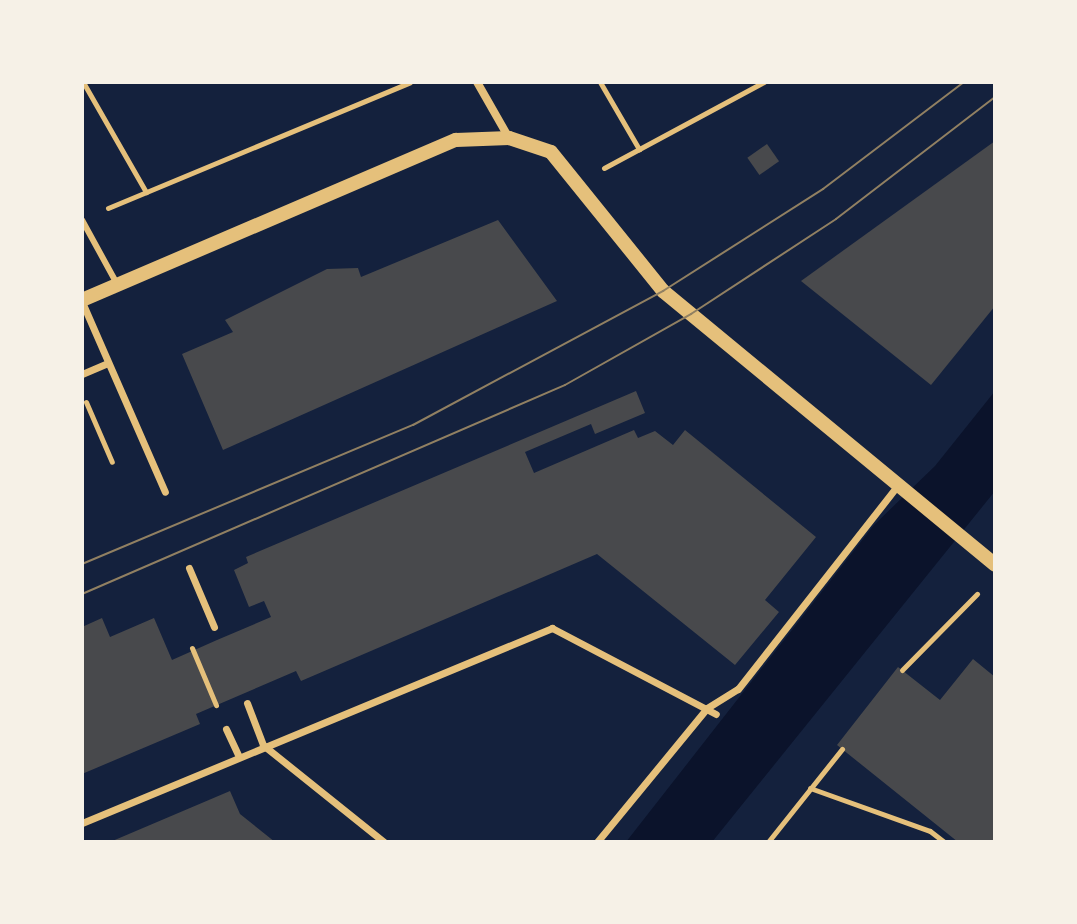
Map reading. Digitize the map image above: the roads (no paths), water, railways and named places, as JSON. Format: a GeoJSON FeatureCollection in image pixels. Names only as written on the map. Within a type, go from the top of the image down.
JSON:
{"type":"FeatureCollection","features":[{"type":"Feature","properties":{"kind":"street"},"geometry":{"type":"LineString","coordinates":[[477,82],[509,138]]}},
{"type":"Feature","properties":{"kind":"street"},"geometry":{"type":"LineString","coordinates":[[165,492],[82,301],[456,140],[509,138],[551,152],[579,182],[663,291],[995,565]]}},
{"type":"Feature","properties":{"kind":"street"},"geometry":{"type":"LineString","coordinates":[[82,374],[108,363]]}},
{"type":"Feature","properties":{"kind":"street"},"geometry":{"type":"LineString","coordinates":[[597,842],[707,708],[738,689],[898,485]]}},
{"type":"Feature","properties":{"kind":"street"},"geometry":{"type":"LineString","coordinates":[[189,568],[214,627]]}},
{"type":"Feature","properties":{"kind":"street"},"geometry":{"type":"LineString","coordinates":[[82,823],[238,755],[552,628],[716,714]]}},
{"type":"Feature","properties":{"kind":"street"},"geometry":{"type":"LineString","coordinates":[[247,703],[263,745],[384,842]]}},
{"type":"Feature","properties":{"kind":"street"},"geometry":{"type":"LineString","coordinates":[[226,729],[238,755]]}},
{"type":"Feature","properties":{"kind":"lane"},"geometry":{"type":"LineString","coordinates":[[82,220],[117,284]]}},
{"type":"Feature","properties":{"kind":"water"},"geometry":{"type":"Polygon","coordinates":[[[995,391],[995,491],[712,842],[626,842],[874,525],[935,466],[995,391]]]}},
{"type":"Feature","properties":{"kind":"tram line"},"geometry":{"type":"LineString","coordinates":[[82,564],[413,425],[663,291],[823,189],[964,82]]}},
{"type":"Feature","properties":{"kind":"tram line"},"geometry":{"type":"LineString","coordinates":[[82,594],[565,385],[691,314],[836,219],[995,97]]}}]}
